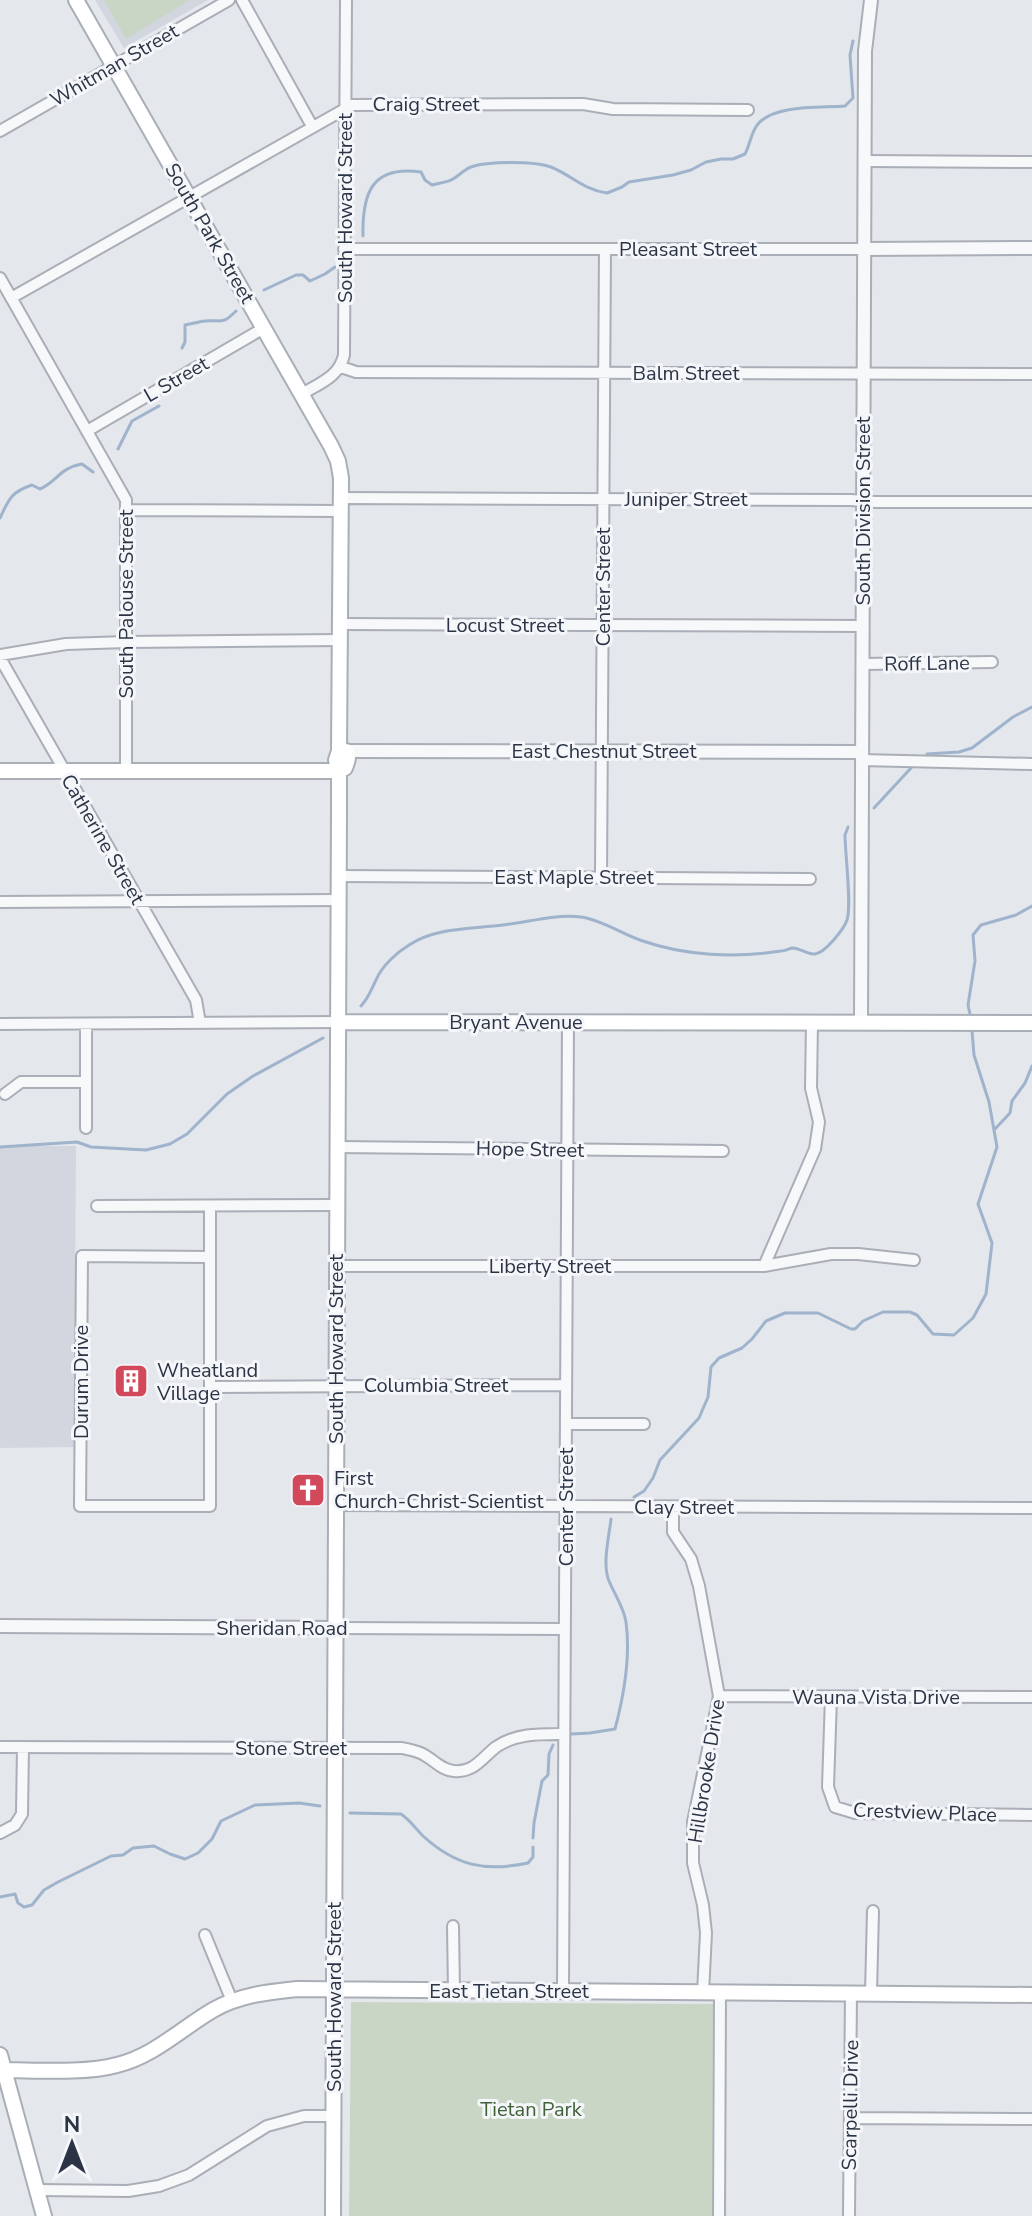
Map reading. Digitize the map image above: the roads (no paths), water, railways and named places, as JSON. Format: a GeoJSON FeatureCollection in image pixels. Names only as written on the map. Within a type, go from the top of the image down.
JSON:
{"type":"FeatureCollection","features":[{"type":"Feature","properties":{"kind":"main road","name":"South Park Street"},"geometry":{"type":"LineString","coordinates":[[76,0],[335,454],[340,468],[341,504]]}},
{"type":"Feature","properties":{"kind":"main road"},"geometry":{"type":"LineString","coordinates":[[341,504],[339,735],[343,751]]}},
{"type":"Feature","properties":{"kind":"main road","name":"South Howard Street"},"geometry":{"type":"LineString","coordinates":[[333,2216],[339,771],[345,768],[349,758],[343,751]]}},
{"type":"Feature","properties":{"kind":"main road"},"geometry":{"type":"LineString","coordinates":[[0,771],[339,771]]}},
{"type":"Feature","properties":{"kind":"main road","name":"Bryant Avenue"},"geometry":{"type":"LineString","coordinates":[[338,1022],[1032,1023]]}},
{"type":"Feature","properties":{"kind":"main road","name":"East Tietan Street"},"geometry":{"type":"LineString","coordinates":[[1,2065],[75,2070],[116,2066],[145,2055],[232,2001],[284,1990],[1032,1995]]}},
{"type":"Feature","properties":{"kind":"main road"},"geometry":{"type":"LineString","coordinates":[[1,2065],[44,2216]]}},
{"type":"Feature","properties":{"kind":"street","name":"Whitman Street"},"geometry":{"type":"LineString","coordinates":[[0,131],[229,0]]}},
{"type":"Feature","properties":{"kind":"street"},"geometry":{"type":"LineString","coordinates":[[242,0],[312,126]]}},
{"type":"Feature","properties":{"kind":"street","name":"South Howard Street"},"geometry":{"type":"LineString","coordinates":[[341,367],[344,355],[346,0]]}},
{"type":"Feature","properties":{"kind":"street","name":"South Division Street"},"geometry":{"type":"LineString","coordinates":[[861,1023],[865,51],[871,0]]}},
{"type":"Feature","properties":{"kind":"street","name":"Craig Street"},"geometry":{"type":"LineString","coordinates":[[11,298],[345,107],[358,104],[583,104],[613,109],[748,110]]}},
{"type":"Feature","properties":{"kind":"street"},"geometry":{"type":"LineString","coordinates":[[865,161],[1032,162]]}},
{"type":"Feature","properties":{"kind":"street","name":"Pleasant Street"},"geometry":{"type":"LineString","coordinates":[[344,249],[1032,248]]}},
{"type":"Feature","properties":{"kind":"street","name":"Center Street"},"geometry":{"type":"LineString","coordinates":[[601,877],[605,249]]}},
{"type":"Feature","properties":{"kind":"street","name":"South Palouse Street"},"geometry":{"type":"LineString","coordinates":[[0,278],[123,493],[127,510],[126,771]]}},
{"type":"Feature","properties":{"kind":"street","name":"L Street"},"geometry":{"type":"LineString","coordinates":[[87,431],[264,328]]}},
{"type":"Feature","properties":{"kind":"street"},"geometry":{"type":"LineString","coordinates":[[302,394],[331,377],[341,367]]}},
{"type":"Feature","properties":{"kind":"street","name":"Balm Street"},"geometry":{"type":"LineString","coordinates":[[341,367],[356,372],[1032,374]]}},
{"type":"Feature","properties":{"kind":"street","name":"Juniper Street"},"geometry":{"type":"LineString","coordinates":[[127,510],[603,499],[1032,502]]}},
{"type":"Feature","properties":{"kind":"street","name":"Locust Street"},"geometry":{"type":"LineString","coordinates":[[340,624],[862,626]]}},
{"type":"Feature","properties":{"kind":"street"},"geometry":{"type":"LineString","coordinates":[[0,656],[66,644],[340,640]]}},
{"type":"Feature","properties":{"kind":"street","name":"Catherine Street"},"geometry":{"type":"LineString","coordinates":[[0,656],[196,1000],[200,1023]]}},
{"type":"Feature","properties":{"kind":"street","name":"Roff Lane"},"geometry":{"type":"LineString","coordinates":[[863,664],[992,662]]}},
{"type":"Feature","properties":{"kind":"street","name":"East Chestnut Street"},"geometry":{"type":"LineString","coordinates":[[343,751],[602,751],[861,756],[1032,764]]}},
{"type":"Feature","properties":{"kind":"street","name":"East Maple Street"},"geometry":{"type":"LineString","coordinates":[[339,876],[810,879]]}},
{"type":"Feature","properties":{"kind":"street"},"geometry":{"type":"LineString","coordinates":[[0,902],[339,900]]}},
{"type":"Feature","properties":{"kind":"street","name":"Bryant Avenue"},"geometry":{"type":"LineString","coordinates":[[0,1024],[338,1022]]}},
{"type":"Feature","properties":{"kind":"street","name":"Center Street"},"geometry":{"type":"LineString","coordinates":[[563,1991],[568,1022]]}},
{"type":"Feature","properties":{"kind":"street"},"geometry":{"type":"LineString","coordinates":[[764,1266],[815,1149],[819,1122],[811,1088],[812,1023]]}},
{"type":"Feature","properties":{"kind":"street"},"geometry":{"type":"LineString","coordinates":[[86,1024],[86,1128]]}},
{"type":"Feature","properties":{"kind":"street"},"geometry":{"type":"LineString","coordinates":[[5,1094],[21,1082],[86,1082]]}},
{"type":"Feature","properties":{"kind":"street","name":"Hope Street"},"geometry":{"type":"LineString","coordinates":[[337,1147],[723,1151]]}},
{"type":"Feature","properties":{"kind":"street"},"geometry":{"type":"LineString","coordinates":[[97,1206],[337,1205]]}},
{"type":"Feature","properties":{"kind":"street"},"geometry":{"type":"LineString","coordinates":[[210,1206],[210,1387]]}},
{"type":"Feature","properties":{"kind":"street","name":"Liberty Street"},"geometry":{"type":"LineString","coordinates":[[337,1266],[764,1266],[831,1254],[914,1260]]}},
{"type":"Feature","properties":{"kind":"street","name":"Durum Drive"},"geometry":{"type":"LineString","coordinates":[[210,1257],[82,1256],[80,1506],[210,1506],[210,1387]]}},
{"type":"Feature","properties":{"kind":"street","name":"Columbia Street"},"geometry":{"type":"LineString","coordinates":[[210,1387],[566,1385]]}},
{"type":"Feature","properties":{"kind":"street"},"geometry":{"type":"LineString","coordinates":[[566,1424],[644,1424]]}},
{"type":"Feature","properties":{"kind":"street","name":"Clay Street"},"geometry":{"type":"LineString","coordinates":[[336,1505],[1032,1508]]}},
{"type":"Feature","properties":{"kind":"street","name":"Hillbrooke Drive"},"geometry":{"type":"LineString","coordinates":[[673,1507],[673,1532],[691,1559],[699,1586],[719,1696],[693,1822],[693,1863],[706,1933],[703,1993]]}},
{"type":"Feature","properties":{"kind":"street","name":"Sheridan Road"},"geometry":{"type":"LineString","coordinates":[[0,1626],[565,1629]]}},
{"type":"Feature","properties":{"kind":"street","name":"Wauna Vista Drive"},"geometry":{"type":"LineString","coordinates":[[719,1696],[1032,1697]]}},
{"type":"Feature","properties":{"kind":"street","name":"Crestview Place"},"geometry":{"type":"LineString","coordinates":[[831,1697],[828,1787],[835,1807],[855,1813],[1032,1815]]}},
{"type":"Feature","properties":{"kind":"street","name":"Stone Street"},"geometry":{"type":"LineString","coordinates":[[0,1747],[402,1748],[423,1754],[441,1767],[457,1772],[480,1764],[496,1747],[512,1740],[536,1734],[564,1734]]}},
{"type":"Feature","properties":{"kind":"street"},"geometry":{"type":"LineString","coordinates":[[0,1833],[15,1825],[22,1814],[23,1747]]}},
{"type":"Feature","properties":{"kind":"street"},"geometry":{"type":"LineString","coordinates":[[871,1993],[873,1911]]}},
{"type":"Feature","properties":{"kind":"street"},"geometry":{"type":"LineString","coordinates":[[453,1926],[454,1991]]}},
{"type":"Feature","properties":{"kind":"street"},"geometry":{"type":"LineString","coordinates":[[205,1935],[232,2001]]}},
{"type":"Feature","properties":{"kind":"street"},"geometry":{"type":"LineString","coordinates":[[719,2216],[720,1993]]}},
{"type":"Feature","properties":{"kind":"street","name":"Scarpelli Drive"},"geometry":{"type":"LineString","coordinates":[[849,2216],[851,1993]]}},
{"type":"Feature","properties":{"kind":"street"},"geometry":{"type":"LineString","coordinates":[[37,2190],[128,2191],[159,2186],[189,2175],[267,2126],[304,2116],[333,2116]]}},
{"type":"Feature","properties":{"kind":"street"},"geometry":{"type":"LineString","coordinates":[[850,2118],[1032,2119]]}},
{"type":"Feature","properties":{"kind":"waterway"},"geometry":{"type":"LineString","coordinates":[[363,236],[368,195],[373,185],[391,173],[421,172],[432,185],[454,179],[468,168],[479,165],[534,164],[551,167],[591,189],[607,193],[629,182],[673,175],[706,162],[733,159],[745,154],[758,124],[775,113],[799,108],[845,106],[853,98],[850,55],[853,41]]}},
{"type":"Feature","properties":{"kind":"waterway"},"geometry":{"type":"LineString","coordinates":[[264,290],[296,275],[303,275],[310,281],[335,267]]}},
{"type":"Feature","properties":{"kind":"waterway"},"geometry":{"type":"LineString","coordinates":[[182,348],[185,325],[224,320],[236,311]]}},
{"type":"Feature","properties":{"kind":"waterway"},"geometry":{"type":"LineString","coordinates":[[118,449],[132,421],[159,406]]}},
{"type":"Feature","properties":{"kind":"waterway"},"geometry":{"type":"LineString","coordinates":[[0,518],[19,490],[32,485],[40,489],[68,469],[82,464],[93,472]]}},
{"type":"Feature","properties":{"kind":"waterway"},"geometry":{"type":"LineString","coordinates":[[927,754],[972,748],[1013,717],[1032,707]]}},
{"type":"Feature","properties":{"kind":"waterway"},"geometry":{"type":"LineString","coordinates":[[874,808],[911,768]]}},
{"type":"Feature","properties":{"kind":"waterway"},"geometry":{"type":"LineString","coordinates":[[361,1006],[386,965],[399,952],[420,939],[454,930],[551,917],[589,919],[643,941],[693,953],[746,954],[792,948],[819,953],[834,940],[847,920],[849,892],[845,835],[848,827]]}},
{"type":"Feature","properties":{"kind":"waterway"},"geometry":{"type":"LineString","coordinates":[[970,1014],[968,1005],[975,961],[973,935],[981,925],[1016,915],[1032,906]]}},
{"type":"Feature","properties":{"kind":"waterway"},"geometry":{"type":"LineString","coordinates":[[634,1497],[644,1491],[660,1460],[699,1418],[708,1397],[711,1367],[719,1358],[742,1348],[766,1321],[785,1313],[818,1313],[855,1329],[863,1321],[883,1312],[910,1312],[917,1315],[933,1334],[954,1335],[973,1318],[986,1294],[992,1243],[978,1204],[997,1147],[989,1102],[974,1055],[972,1031]]}},
{"type":"Feature","properties":{"kind":"waterway"},"geometry":{"type":"LineString","coordinates":[[0,1147],[77,1142],[91,1147],[146,1150],[170,1144],[187,1134],[227,1094],[253,1076],[323,1038]]}},
{"type":"Feature","properties":{"kind":"waterway"},"geometry":{"type":"LineString","coordinates":[[994,1130],[1010,1113],[1012,1101],[1032,1066]]}},
{"type":"Feature","properties":{"kind":"waterway"},"geometry":{"type":"LineString","coordinates":[[571,1734],[615,1729],[624,1690],[628,1649],[626,1622],[606,1567],[611,1519]]}},
{"type":"Feature","properties":{"kind":"waterway"},"geometry":{"type":"LineString","coordinates":[[533,1838],[542,1781],[548,1775],[549,1754],[553,1745]]}},
{"type":"Feature","properties":{"kind":"waterway"},"geometry":{"type":"LineString","coordinates":[[0,1897],[15,1894],[18,1903],[24,1907],[32,1905],[44,1890],[58,1882],[133,1848],[154,1846],[185,1859],[198,1853],[212,1839],[221,1821],[255,1805],[299,1803],[320,1806]]}},
{"type":"Feature","properties":{"kind":"waterway"},"geometry":{"type":"LineString","coordinates":[[350,1813],[401,1814],[435,1846],[472,1864],[498,1867],[528,1863],[533,1857],[533,1847]]}},
{"type":"Feature","properties":{"kind":"place","name":"Wheatland Village"},"geometry":{"type":"Point","coordinates":[131,1381]}},
{"type":"Feature","properties":{"kind":"place","name":"First Church-Christ-Scientist"},"geometry":{"type":"Point","coordinates":[308,1490]}},
{"type":"Feature","properties":{"kind":"park label","name":"Tietan Park"},"geometry":{"type":"Point","coordinates":[531,2109]}}]}
